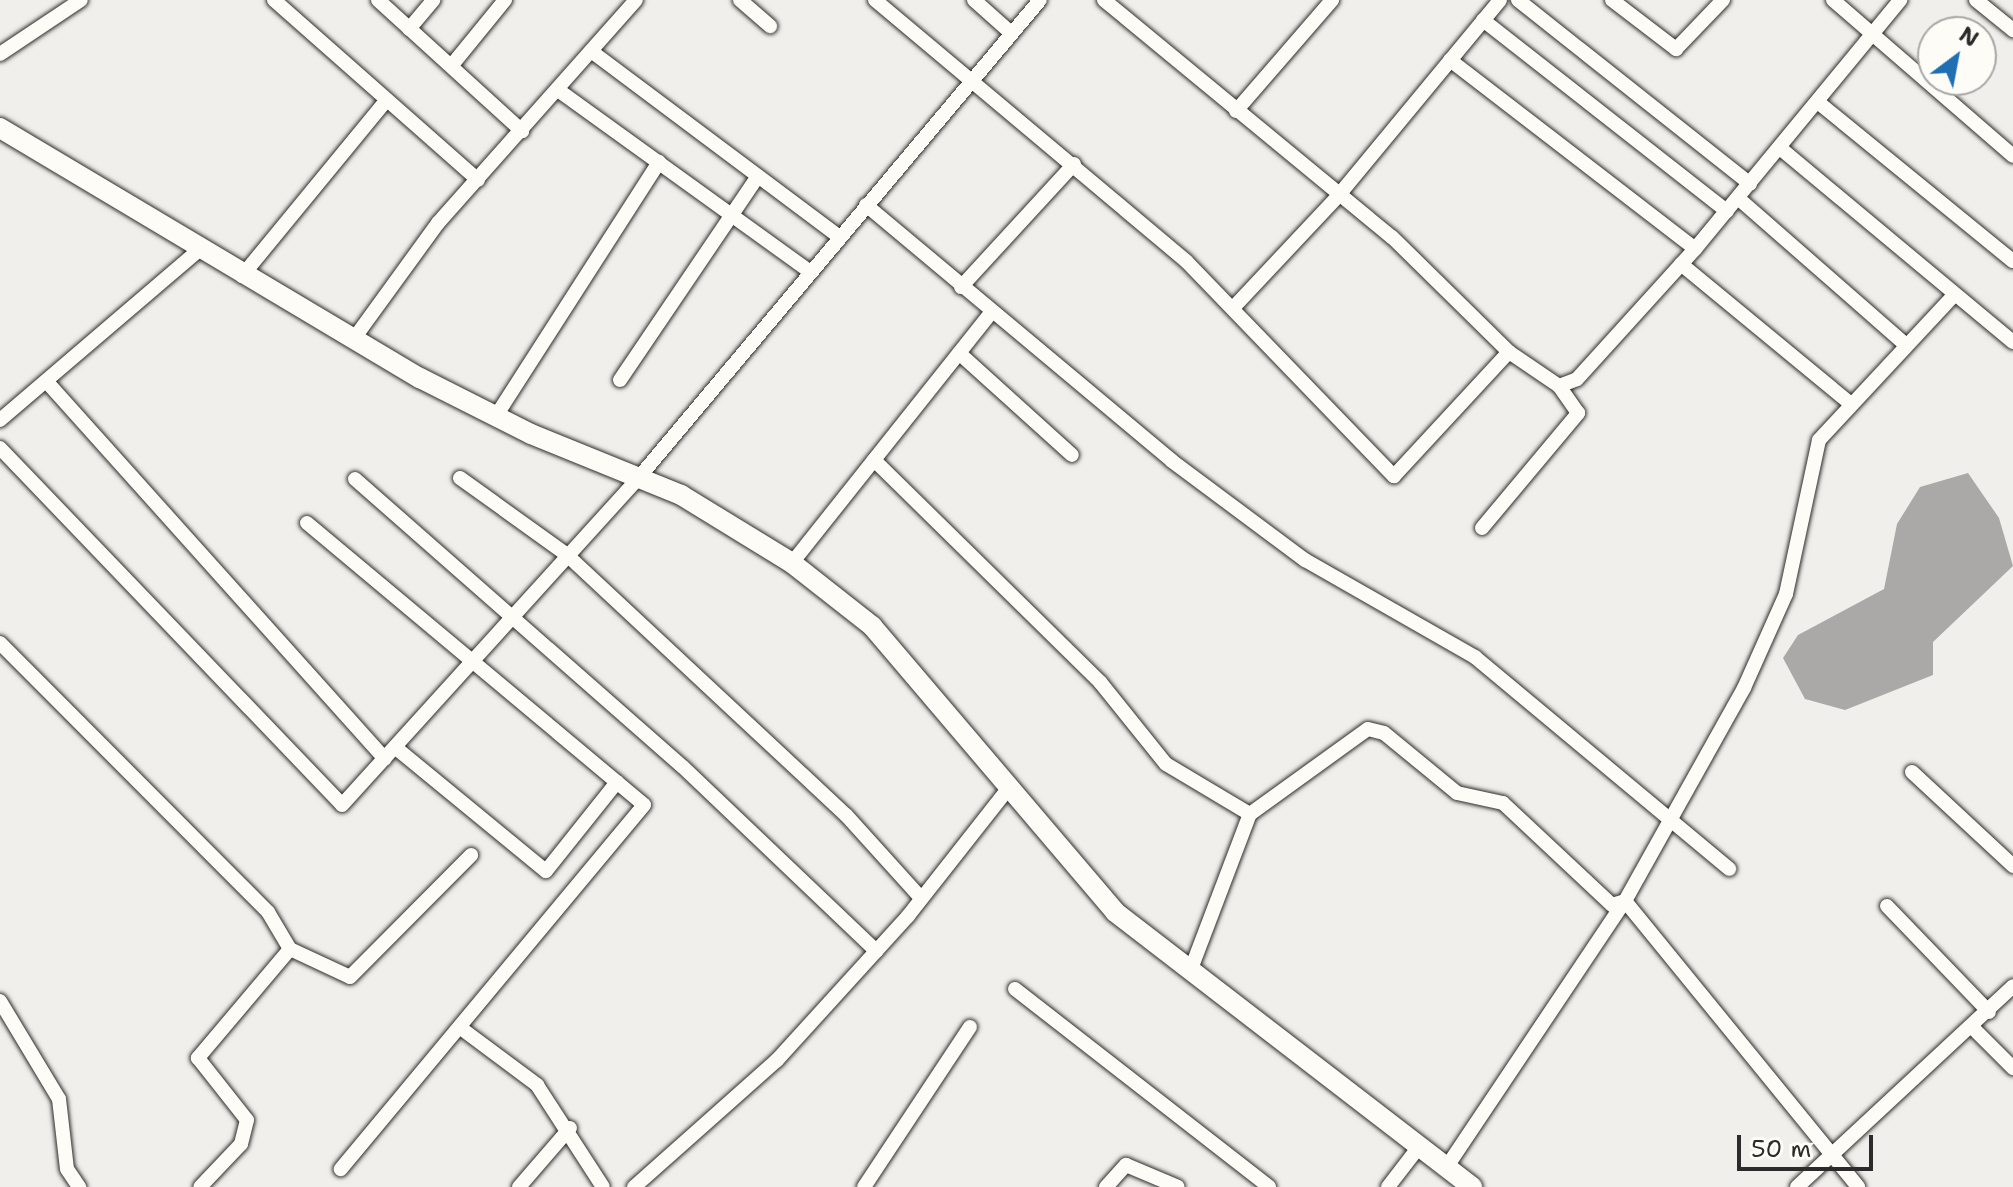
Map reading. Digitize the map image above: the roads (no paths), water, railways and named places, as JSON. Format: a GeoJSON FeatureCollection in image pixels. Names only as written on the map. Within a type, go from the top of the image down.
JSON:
{"type":"FeatureCollection","features":[{"type":"Feature","properties":{"kind":"street"},"geometry":{"type":"LineString","coordinates":[[0,54],[81,0]]}},
{"type":"Feature","properties":{"kind":"street"},"geometry":{"type":"LineString","coordinates":[[274,0],[478,180]]}},
{"type":"Feature","properties":{"kind":"street"},"geometry":{"type":"LineString","coordinates":[[378,0],[522,131]]}},
{"type":"Feature","properties":{"kind":"street"},"geometry":{"type":"LineString","coordinates":[[409,29],[433,0]]}},
{"type":"Feature","properties":{"kind":"street"},"geometry":{"type":"LineString","coordinates":[[452,65],[505,0]]}},
{"type":"Feature","properties":{"kind":"street"},"geometry":{"type":"LineString","coordinates":[[353,340],[478,180],[636,0]]}},
{"type":"Feature","properties":{"kind":"street"},"geometry":{"type":"LineString","coordinates":[[740,0],[770,26]]}},
{"type":"Feature","properties":{"kind":"street"},"geometry":{"type":"LineString","coordinates":[[875,0],[1074,164],[1233,308],[1398,477],[1509,352]]}},
{"type":"Feature","properties":{"kind":"street"},"geometry":{"type":"LineString","coordinates":[[974,0],[1011,33]]}},
{"type":"Feature","properties":{"kind":"street"},"geometry":{"type":"LineString","coordinates":[[0,448],[342,805],[475,665],[567,555],[641,475],[1040,0]]}},
{"type":"Feature","properties":{"kind":"street"},"geometry":{"type":"LineString","coordinates":[[1104,0],[1338,196],[1392,237],[1509,352],[1559,386],[1578,413],[1482,528]]}},
{"type":"Feature","properties":{"kind":"street"},"geometry":{"type":"LineString","coordinates":[[1236,111],[1332,0]]}},
{"type":"Feature","properties":{"kind":"street"},"geometry":{"type":"LineString","coordinates":[[1233,308],[1338,196],[1500,0]]}},
{"type":"Feature","properties":{"kind":"street"},"geometry":{"type":"LineString","coordinates":[[1518,0],[1750,184]]}},
{"type":"Feature","properties":{"kind":"street"},"geometry":{"type":"LineString","coordinates":[[1612,0],[1676,49],[1718,2]]}},
{"type":"Feature","properties":{"kind":"street"},"geometry":{"type":"LineString","coordinates":[[1833,0],[2013,156]]}},
{"type":"Feature","properties":{"kind":"street"},"geometry":{"type":"LineString","coordinates":[[1559,386],[1577,379],[1695,249],[1819,103],[1900,0]]}},
{"type":"Feature","properties":{"kind":"street"},"geometry":{"type":"LineString","coordinates":[[1979,1],[2013,30]]}},
{"type":"Feature","properties":{"kind":"street"},"geometry":{"type":"LineString","coordinates":[[1483,20],[1727,211]]}},
{"type":"Feature","properties":{"kind":"street"},"geometry":{"type":"LineString","coordinates":[[591,51],[840,237]]}},
{"type":"Feature","properties":{"kind":"street"},"geometry":{"type":"LineString","coordinates":[[1450,60],[1695,249]]}},
{"type":"Feature","properties":{"kind":"street"},"geometry":{"type":"LineString","coordinates":[[558,90],[810,272]]}},
{"type":"Feature","properties":{"kind":"street"},"geometry":{"type":"LineString","coordinates":[[242,276],[386,101]]}},
{"type":"Feature","properties":{"kind":"street"},"geometry":{"type":"LineString","coordinates":[[1819,103],[2013,261]]}},
{"type":"Feature","properties":{"kind":"street"},"geometry":{"type":"LineString","coordinates":[[0,128],[353,340],[496,416],[641,475],[792,563],[872,626],[1115,912],[1472,1187]]}},
{"type":"Feature","properties":{"kind":"street"},"geometry":{"type":"LineString","coordinates":[[1780,148],[2013,342]]}},
{"type":"Feature","properties":{"kind":"street"},"geometry":{"type":"LineString","coordinates":[[496,416],[659,162]]}},
{"type":"Feature","properties":{"kind":"street"},"geometry":{"type":"LineString","coordinates":[[961,287],[1074,164]]}},
{"type":"Feature","properties":{"kind":"street"},"geometry":{"type":"LineString","coordinates":[[620,380],[758,176]]}},
{"type":"Feature","properties":{"kind":"street"},"geometry":{"type":"LineString","coordinates":[[1738,198],[1906,345]]}},
{"type":"Feature","properties":{"kind":"street"},"geometry":{"type":"LineString","coordinates":[[866,205],[990,314],[1305,560],[1475,657],[1729,869]]}},
{"type":"Feature","properties":{"kind":"street"},"geometry":{"type":"LineString","coordinates":[[0,420],[200,249]]}},
{"type":"Feature","properties":{"kind":"street"},"geometry":{"type":"LineString","coordinates":[[1681,264],[1851,404]]}},
{"type":"Feature","properties":{"kind":"street"},"geometry":{"type":"LineString","coordinates":[[1446,1168],[1625,901],[1665,818],[1779,616],[1811,461],[1851,404],[1954,295]]}},
{"type":"Feature","properties":{"kind":"street"},"geometry":{"type":"LineString","coordinates":[[792,563],[990,314]]}},
{"type":"Feature","properties":{"kind":"street"},"geometry":{"type":"LineString","coordinates":[[959,353],[1072,455]]}},
{"type":"Feature","properties":{"kind":"street"},"geometry":{"type":"LineString","coordinates":[[47,382],[390,754],[546,871],[617,782]]}},
{"type":"Feature","properties":{"kind":"street"},"geometry":{"type":"LineString","coordinates":[[874,460],[1100,682],[1166,764],[1250,814]]}},
{"type":"Feature","properties":{"kind":"street"},"geometry":{"type":"LineString","coordinates":[[460,478],[567,555],[846,815],[921,898]]}},
{"type":"Feature","properties":{"kind":"street"},"geometry":{"type":"LineString","coordinates":[[355,479],[514,617],[876,951]]}},
{"type":"Feature","properties":{"kind":"street"},"geometry":{"type":"LineString","coordinates":[[307,523],[644,805],[642,813],[341,1169]]}},
{"type":"Feature","properties":{"kind":"street"},"geometry":{"type":"LineString","coordinates":[[0,643],[268,912],[290,949],[350,977],[471,855]]}},
{"type":"Feature","properties":{"kind":"street"},"geometry":{"type":"LineString","coordinates":[[1191,969],[1250,814],[1360,732],[1376,729],[1457,793],[1503,803],[1612,905],[1625,901]]}},
{"type":"Feature","properties":{"kind":"street"},"geometry":{"type":"LineString","coordinates":[[1912,772],[2013,866]]}},
{"type":"Feature","properties":{"kind":"street"},"geometry":{"type":"LineString","coordinates":[[634,1187],[739,1099],[876,951],[1008,789]]}},
{"type":"Feature","properties":{"kind":"street"},"geometry":{"type":"LineString","coordinates":[[1625,901],[1858,1187]]}},
{"type":"Feature","properties":{"kind":"street"},"geometry":{"type":"LineString","coordinates":[[1887,906],[1989,1012]]}},
{"type":"Feature","properties":{"kind":"street"},"geometry":{"type":"LineString","coordinates":[[200,1187],[241,1144],[247,1120],[198,1058],[290,949]]}},
{"type":"Feature","properties":{"kind":"street"},"geometry":{"type":"LineString","coordinates":[[1797,1187],[1833,1158],[1973,1028],[2013,986]]}},
{"type":"Feature","properties":{"kind":"street"},"geometry":{"type":"LineString","coordinates":[[1015,989],[1269,1187]]}},
{"type":"Feature","properties":{"kind":"street"},"geometry":{"type":"LineString","coordinates":[[0,1001],[59,1099],[67,1169],[79,1187]]}},
{"type":"Feature","properties":{"kind":"street"},"geometry":{"type":"LineString","coordinates":[[864,1187],[970,1027]]}},
{"type":"Feature","properties":{"kind":"street"},"geometry":{"type":"LineString","coordinates":[[1973,1028],[2013,1068]]}},
{"type":"Feature","properties":{"kind":"street"},"geometry":{"type":"LineString","coordinates":[[462,1029],[537,1085],[570,1128],[603,1187]]}},
{"type":"Feature","properties":{"kind":"street"},"geometry":{"type":"LineString","coordinates":[[519,1187],[570,1128]]}},
{"type":"Feature","properties":{"kind":"street"},"geometry":{"type":"LineString","coordinates":[[1388,1187],[1418,1148]]}},
{"type":"Feature","properties":{"kind":"street"},"geometry":{"type":"LineString","coordinates":[[1106,1187],[1126,1165],[1178,1187]]}}]}
